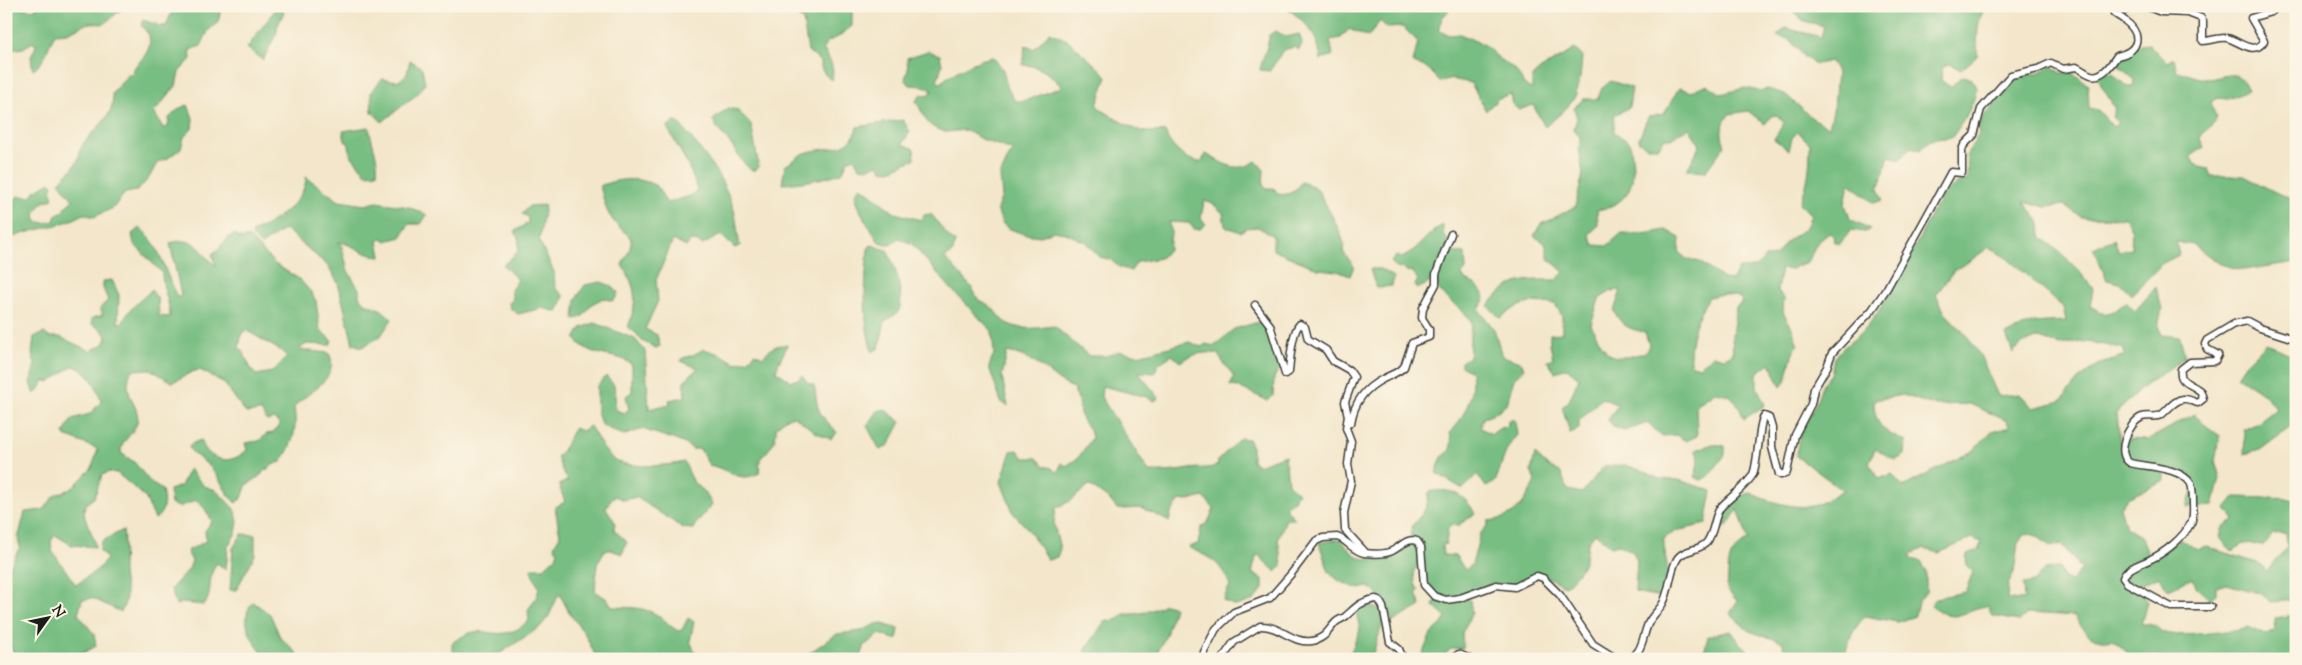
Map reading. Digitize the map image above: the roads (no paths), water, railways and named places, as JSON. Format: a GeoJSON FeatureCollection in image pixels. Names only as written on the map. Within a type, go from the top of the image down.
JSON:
{"type":"FeatureCollection","features":[{"type":"Feature","properties":{"kind":"street"},"geometry":{"type":"LineString","coordinates":[[1626,659],[1632,657],[1640,649],[1648,624],[1663,604],[1677,558],[1683,552],[1693,550],[1708,542],[1721,507],[1753,475],[1761,438],[1761,421],[1764,416],[1769,418],[1771,422],[1772,448],[1779,474],[1787,472],[1795,435],[1811,404],[1814,389],[1827,367],[1832,353],[1872,310],[1887,288],[1930,208],[1945,185],[1948,176],[1951,172],[1962,173],[1962,150],[1964,145],[1974,135],[1981,109],[2012,75],[2051,64],[2064,69],[2076,67],[2090,75],[2096,75],[2108,68],[2117,56],[2129,53],[2136,44],[2137,38],[2134,30],[2125,20],[2114,13],[2116,9],[2125,10],[2132,6]]}},
{"type":"Feature","properties":{"kind":"street"},"geometry":{"type":"LineString","coordinates":[[2146,6],[2161,12],[2188,14],[2201,18],[2203,21],[2203,41],[2229,38],[2243,46],[2252,48],[2260,46],[2264,41],[2251,18],[2271,12],[2278,6]]}},
{"type":"Feature","properties":{"kind":"street"},"geometry":{"type":"LineString","coordinates":[[1366,553],[1345,530],[1344,513],[1351,481],[1348,464],[1354,409],[1360,398],[1380,380],[1404,367],[1412,343],[1429,337],[1429,329],[1422,318],[1423,308],[1436,284],[1436,274],[1451,234]]}},
{"type":"Feature","properties":{"kind":"street"},"geometry":{"type":"LineString","coordinates":[[1255,305],[1270,325],[1273,342],[1283,364],[1283,372],[1285,374],[1289,372],[1296,328],[1300,324],[1304,327],[1308,340],[1326,350],[1336,364],[1352,372],[1354,380],[1345,402],[1348,416],[1346,428],[1351,441]]}},
{"type":"Feature","properties":{"kind":"street"},"geometry":{"type":"LineString","coordinates":[[2211,607],[2171,606],[2127,583],[2123,578],[2130,569],[2166,550],[2182,534],[2191,523],[2193,517],[2193,492],[2188,481],[2176,474],[2156,467],[2126,461],[2122,452],[2123,445],[2138,419],[2143,416],[2159,416],[2184,399],[2198,404],[2202,402],[2204,399],[2202,392],[2186,383],[2180,374],[2184,365],[2190,362],[2212,362],[2218,358],[2216,352],[2205,347],[2207,340],[2234,324],[2247,321],[2260,328],[2290,338],[2296,338]]}},
{"type":"Feature","properties":{"kind":"street"},"geometry":{"type":"LineString","coordinates":[[1203,659],[1211,638],[1222,624],[1238,610],[1270,598],[1292,574],[1316,541],[1337,536],[1354,548],[1366,553],[1385,553],[1394,550],[1405,541],[1417,541],[1421,547],[1424,585],[1429,593],[1440,599],[1460,598],[1496,585],[1515,587],[1537,576],[1543,578],[1560,595],[1593,644],[1617,659]]}},
{"type":"Feature","properties":{"kind":"street"},"geometry":{"type":"LineString","coordinates":[[1222,659],[1234,642],[1260,626],[1269,626],[1295,640],[1313,641],[1328,634],[1337,621],[1345,617],[1356,605],[1376,599],[1379,600],[1383,607],[1390,642],[1398,649],[1403,659]]}},
{"type":"Feature","properties":{"kind":"street"},"geometry":{"type":"LineString","coordinates":[[1452,659],[1459,654],[1470,659]]}}]}
